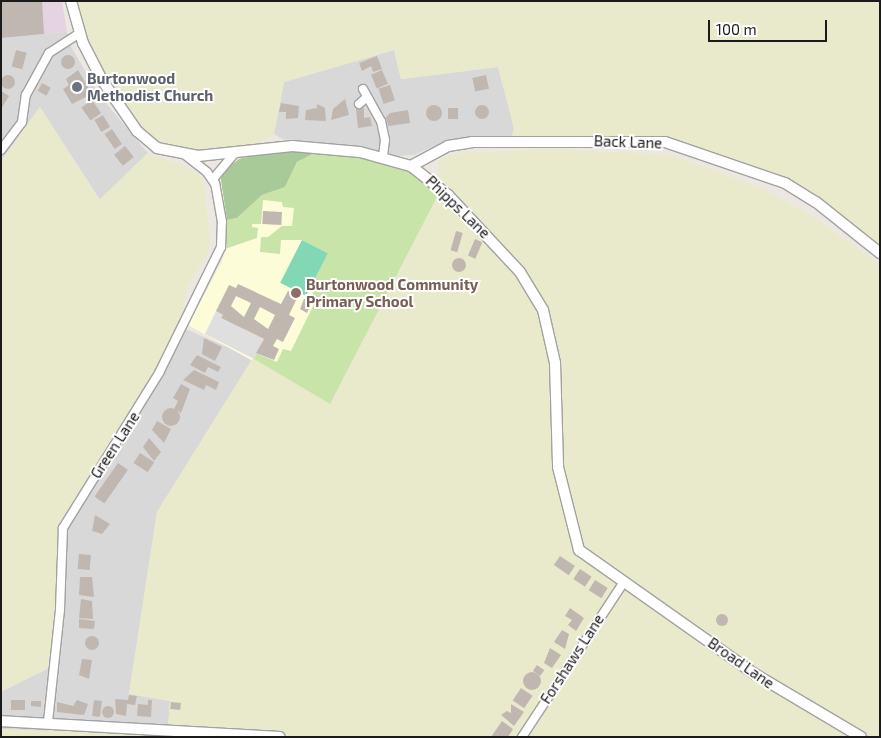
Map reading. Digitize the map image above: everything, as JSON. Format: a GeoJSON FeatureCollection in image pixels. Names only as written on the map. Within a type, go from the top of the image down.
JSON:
{"type":"FeatureCollection","features":[{"type":"Feature","properties":{"kind":"street","name":"Phipps Lane"},"geometry":{"type":"LineString","coordinates":[[71,1],[80,33],[102,80],[137,131],[157,148],[185,155],[235,153],[292,146],[383,157],[411,166],[465,212],[532,287],[543,310],[555,363],[555,442],[572,534],[588,560],[624,582]]}},
{"type":"Feature","properties":{"kind":"street"},"geometry":{"type":"LineString","coordinates":[[2,149],[22,122],[26,95],[49,53],[80,33]]}},
{"type":"Feature","properties":{"kind":"street"},"geometry":{"type":"LineString","coordinates":[[362,89],[381,121],[385,140],[383,157]]}},
{"type":"Feature","properties":{"kind":"street"},"geometry":{"type":"LineString","coordinates":[[359,104],[367,97]]}},
{"type":"Feature","properties":{"kind":"street","name":"Back Lane"},"geometry":{"type":"LineString","coordinates":[[411,166],[448,146],[472,142],[665,142],[785,182],[816,202],[880,253]]}},
{"type":"Feature","properties":{"kind":"street"},"geometry":{"type":"LineString","coordinates":[[185,155],[213,179],[235,153]]}},
{"type":"Feature","properties":{"kind":"street","name":"Green Lane"},"geometry":{"type":"LineString","coordinates":[[48,722],[60,609],[61,534],[155,381],[219,255],[222,222],[213,179]]}},
{"type":"Feature","properties":{"kind":"street","name":"Forshaws Lane"},"geometry":{"type":"LineString","coordinates":[[522,737],[624,582]]}},
{"type":"Feature","properties":{"kind":"street","name":"Broad Lane"},"geometry":{"type":"LineString","coordinates":[[624,582],[755,674],[861,737]]}},
{"type":"Feature","properties":{"kind":"street"},"geometry":{"type":"LineString","coordinates":[[1,721],[48,722],[202,735],[280,737]]}},
{"type":"Feature","properties":{"kind":"shaded area"},"geometry":{"type":"Polygon","coordinates":[[[1,1],[62,1],[67,32],[1,38],[1,1]]]}},
{"type":"Feature","properties":{"kind":"shaded area"},"geometry":{"type":"Polygon","coordinates":[[[71,1],[880,1],[880,255],[812,202],[769,177],[669,144],[512,136],[514,128],[498,67],[401,79],[394,50],[284,82],[274,134],[264,141],[222,150],[178,150],[152,139],[110,93],[80,39],[71,1]]]}},
{"type":"Feature","properties":{"kind":"shaded area"},"geometry":{"type":"Polygon","coordinates":[[[67,32],[69,43],[99,95],[148,153],[100,200],[40,107],[1,161],[1,38],[67,32]]]}},
{"type":"Feature","properties":{"kind":"shaded area"},"geometry":{"type":"Polygon","coordinates":[[[394,50],[401,79],[498,67],[514,128],[512,136],[450,139],[414,155],[398,156],[361,146],[282,139],[274,134],[284,82],[394,50]]]}},
{"type":"Feature","properties":{"kind":"shaded area"},"geometry":{"type":"Polygon","coordinates":[[[40,107],[99,200],[148,153],[182,165],[203,178],[210,237],[208,254],[187,288],[183,316],[156,371],[58,530],[56,613],[47,669],[1,692],[1,161],[40,107]]]}},
{"type":"Feature","properties":{"kind":"shaded area"},"geometry":{"type":"Polygon","coordinates":[[[552,149],[672,155],[764,189],[809,214],[880,265],[880,737],[1,737],[1,729],[49,731],[51,719],[168,727],[170,701],[129,694],[157,512],[253,358],[330,404],[439,193],[488,243],[495,236],[440,177],[437,164],[440,159],[459,153],[552,149]]]}},
{"type":"Feature","properties":{"kind":"shaded area"},"geometry":{"type":"Polygon","coordinates":[[[275,150],[318,151],[297,162],[285,187],[262,195],[237,218],[227,220],[220,174],[239,159],[275,150]]]}},
{"type":"Feature","properties":{"kind":"shaded area","name":"Burtonwood Community Primary School"},"geometry":{"type":"Polygon","coordinates":[[[263,151],[402,167],[409,172],[330,404],[188,325],[222,261],[229,239],[220,177],[236,161],[263,151]]]}},
{"type":"Feature","properties":{"kind":"shaded area"},"geometry":{"type":"Polygon","coordinates":[[[216,311],[223,315],[221,318],[264,339],[254,359],[205,334],[216,311]]]}},
{"type":"Feature","properties":{"kind":"shaded area"},"geometry":{"type":"Polygon","coordinates":[[[183,328],[253,358],[157,512],[129,694],[170,701],[168,727],[51,719],[49,731],[1,729],[1,691],[47,669],[57,648],[60,544],[69,519],[164,374],[183,328]]]}},
{"type":"Feature","properties":{"kind":"green space","name":"Burtonwood Community Primary School"},"geometry":{"type":"Polygon","coordinates":[[[318,151],[351,154],[402,167],[439,193],[330,404],[254,359],[256,353],[277,362],[283,349],[291,351],[315,302],[311,286],[327,253],[302,240],[281,240],[280,254],[260,252],[261,237],[268,237],[282,226],[292,226],[294,208],[283,207],[282,202],[263,200],[261,224],[252,224],[252,227],[258,228],[257,238],[225,249],[227,220],[237,218],[262,195],[285,187],[297,162],[318,151]]]}},
{"type":"Feature","properties":{"kind":"green space"},"geometry":{"type":"Polygon","coordinates":[[[302,240],[328,253],[306,296],[280,283],[302,240]]]}},
{"type":"Feature","properties":{"kind":"building"},"geometry":{"type":"Polygon","coordinates":[[[1,1],[42,1],[44,34],[1,38],[1,1]]]}},
{"type":"Feature","properties":{"kind":"building"},"geometry":{"type":"Polygon","coordinates":[[[16,50],[27,53],[22,69],[12,66],[16,50]]]}},
{"type":"Feature","properties":{"kind":"building"},"geometry":{"type":"Polygon","coordinates":[[[68,55],[73,57],[75,62],[73,67],[68,69],[63,67],[61,62],[63,57],[68,55]]]}},
{"type":"Feature","properties":{"kind":"building"},"geometry":{"type":"Polygon","coordinates":[[[377,56],[382,69],[373,72],[371,66],[362,71],[359,63],[377,56]]]}},
{"type":"Feature","properties":{"kind":"building","name":"Burtonwood Methodist Church"},"geometry":{"type":"Polygon","coordinates":[[[78,70],[92,94],[72,104],[63,89],[69,85],[66,79],[78,70]]]}},
{"type":"Feature","properties":{"kind":"building"},"geometry":{"type":"Polygon","coordinates":[[[382,70],[388,84],[377,88],[371,75],[382,70]]]}},
{"type":"Feature","properties":{"kind":"building"},"geometry":{"type":"Polygon","coordinates":[[[8,75],[13,77],[15,82],[13,87],[8,89],[3,87],[1,82],[3,77],[8,75]]]}},
{"type":"Feature","properties":{"kind":"building"},"geometry":{"type":"Polygon","coordinates":[[[486,75],[489,89],[475,92],[472,78],[486,75]]]}},
{"type":"Feature","properties":{"kind":"building"},"geometry":{"type":"Polygon","coordinates":[[[42,83],[51,88],[46,96],[38,91],[42,83]]]}},
{"type":"Feature","properties":{"kind":"building"},"geometry":{"type":"Polygon","coordinates":[[[390,85],[395,100],[384,104],[379,89],[390,85]]]}},
{"type":"Feature","properties":{"kind":"building"},"geometry":{"type":"Polygon","coordinates":[[[1,91],[9,96],[1,109],[1,91]]]}},
{"type":"Feature","properties":{"kind":"building"},"geometry":{"type":"Polygon","coordinates":[[[345,99],[349,115],[331,120],[333,109],[345,99]]]}},
{"type":"Feature","properties":{"kind":"building"},"geometry":{"type":"Polygon","coordinates":[[[92,100],[101,113],[91,121],[81,107],[92,100]]]}},
{"type":"Feature","properties":{"kind":"building"},"geometry":{"type":"Polygon","coordinates":[[[281,103],[299,106],[298,118],[286,119],[286,112],[279,112],[281,103]]]}},
{"type":"Feature","properties":{"kind":"building"},"geometry":{"type":"Polygon","coordinates":[[[317,104],[325,108],[326,121],[305,120],[306,110],[317,108],[317,104]]]}},
{"type":"Feature","properties":{"kind":"building"},"geometry":{"type":"Polygon","coordinates":[[[434,105],[440,107],[442,113],[440,119],[434,121],[428,119],[426,113],[428,107],[434,105]]]}},
{"type":"Feature","properties":{"kind":"building"},"geometry":{"type":"Polygon","coordinates":[[[479,105],[485,105],[489,112],[485,119],[479,119],[475,115],[475,109],[479,105]]]}},
{"type":"Feature","properties":{"kind":"building"},"geometry":{"type":"Polygon","coordinates":[[[364,108],[364,118],[370,117],[372,126],[358,128],[356,109],[364,108]]]}},
{"type":"Feature","properties":{"kind":"building"},"geometry":{"type":"Polygon","coordinates":[[[448,108],[458,108],[458,119],[448,119],[448,108]]]}},
{"type":"Feature","properties":{"kind":"building"},"geometry":{"type":"Polygon","coordinates":[[[408,110],[410,123],[388,126],[386,117],[390,113],[408,110]]]}},
{"type":"Feature","properties":{"kind":"building"},"geometry":{"type":"Polygon","coordinates":[[[103,115],[110,127],[101,132],[94,120],[103,115]]]}},
{"type":"Feature","properties":{"kind":"building"},"geometry":{"type":"Polygon","coordinates":[[[112,129],[122,144],[115,149],[105,134],[112,129]]]}},
{"type":"Feature","properties":{"kind":"building"},"geometry":{"type":"Polygon","coordinates":[[[125,146],[134,157],[123,166],[114,155],[125,146]]]}},
{"type":"Feature","properties":{"kind":"building"},"geometry":{"type":"Polygon","coordinates":[[[263,211],[282,212],[281,225],[262,224],[263,211]]]}},
{"type":"Feature","properties":{"kind":"building"},"geometry":{"type":"Polygon","coordinates":[[[456,231],[463,233],[457,252],[450,250],[456,231]]]}},
{"type":"Feature","properties":{"kind":"building"},"geometry":{"type":"Polygon","coordinates":[[[475,239],[482,242],[475,259],[468,256],[475,239]]]}},
{"type":"Feature","properties":{"kind":"building"},"geometry":{"type":"Polygon","coordinates":[[[456,258],[462,258],[466,265],[462,272],[456,272],[452,268],[452,262],[456,258]]]}},
{"type":"Feature","properties":{"kind":"building"},"geometry":{"type":"Polygon","coordinates":[[[238,284],[281,304],[288,291],[298,296],[289,315],[295,318],[283,342],[277,339],[273,346],[279,349],[274,360],[256,353],[264,339],[221,318],[223,315],[216,311],[229,285],[236,288],[238,284]],[[236,296],[231,306],[244,317],[251,303],[236,296]],[[260,307],[254,319],[268,329],[275,315],[260,307]]]}},
{"type":"Feature","properties":{"kind":"building"},"geometry":{"type":"Polygon","coordinates":[[[304,299],[312,302],[307,313],[300,309],[304,299]]]}},
{"type":"Feature","properties":{"kind":"building"},"geometry":{"type":"Polygon","coordinates":[[[204,338],[222,347],[215,361],[202,354],[204,338]]]}},
{"type":"Feature","properties":{"kind":"building"},"geometry":{"type":"Polygon","coordinates":[[[197,355],[221,367],[218,372],[208,367],[205,373],[190,365],[197,355]]]}},
{"type":"Feature","properties":{"kind":"building"},"geometry":{"type":"Polygon","coordinates":[[[194,370],[219,382],[216,390],[206,385],[204,390],[183,380],[194,370]]]}},
{"type":"Feature","properties":{"kind":"building"},"geometry":{"type":"Polygon","coordinates":[[[181,384],[190,389],[181,413],[174,409],[178,401],[173,398],[181,384]]]}},
{"type":"Feature","properties":{"kind":"building"},"geometry":{"type":"Polygon","coordinates":[[[171,408],[177,411],[180,417],[177,423],[171,426],[165,423],[162,417],[165,411],[171,408]]]}},
{"type":"Feature","properties":{"kind":"building"},"geometry":{"type":"Polygon","coordinates":[[[157,421],[171,429],[164,443],[152,430],[157,421]]]}},
{"type":"Feature","properties":{"kind":"building"},"geometry":{"type":"Polygon","coordinates":[[[149,438],[161,452],[154,461],[143,447],[149,438]]]}},
{"type":"Feature","properties":{"kind":"building"},"geometry":{"type":"Polygon","coordinates":[[[140,453],[154,462],[148,472],[133,463],[140,453]]]}},
{"type":"Feature","properties":{"kind":"building"},"geometry":{"type":"Polygon","coordinates":[[[118,463],[128,470],[104,503],[94,497],[118,463]]]}},
{"type":"Feature","properties":{"kind":"building"},"geometry":{"type":"Polygon","coordinates":[[[95,515],[110,524],[102,534],[92,531],[95,515]]]}},
{"type":"Feature","properties":{"kind":"building"},"geometry":{"type":"Polygon","coordinates":[[[79,554],[91,555],[90,570],[78,569],[79,554]]]}},
{"type":"Feature","properties":{"kind":"building"},"geometry":{"type":"Polygon","coordinates":[[[560,556],[575,566],[569,575],[554,565],[560,556]]]}},
{"type":"Feature","properties":{"kind":"building"},"geometry":{"type":"Polygon","coordinates":[[[580,569],[592,577],[585,587],[573,579],[580,569]]]}},
{"type":"Feature","properties":{"kind":"building"},"geometry":{"type":"Polygon","coordinates":[[[80,577],[92,577],[94,597],[79,595],[80,577]]]}},
{"type":"Feature","properties":{"kind":"building"},"geometry":{"type":"Polygon","coordinates":[[[595,580],[608,588],[601,598],[589,590],[595,580]]]}},
{"type":"Feature","properties":{"kind":"building"},"geometry":{"type":"Polygon","coordinates":[[[81,599],[92,601],[93,619],[79,618],[81,599]]]}},
{"type":"Feature","properties":{"kind":"building"},"geometry":{"type":"Polygon","coordinates":[[[570,608],[584,618],[576,631],[568,625],[572,620],[565,616],[570,608]]]}},
{"type":"Feature","properties":{"kind":"building"},"geometry":{"type":"Polygon","coordinates":[[[724,614],[727,615],[727,625],[720,626],[717,625],[716,618],[717,615],[724,614]]]}},
{"type":"Feature","properties":{"kind":"building"},"geometry":{"type":"Polygon","coordinates":[[[79,619],[95,621],[94,629],[79,628],[79,619]]]}},
{"type":"Feature","properties":{"kind":"building"},"geometry":{"type":"Polygon","coordinates":[[[562,630],[569,634],[565,649],[554,642],[562,630]]]}},
{"type":"Feature","properties":{"kind":"building"},"geometry":{"type":"Polygon","coordinates":[[[89,636],[95,636],[99,643],[95,650],[89,650],[85,646],[85,640],[89,636]]]}},
{"type":"Feature","properties":{"kind":"building"},"geometry":{"type":"Polygon","coordinates":[[[550,648],[561,655],[552,668],[544,663],[550,648]]]}},
{"type":"Feature","properties":{"kind":"building"},"geometry":{"type":"Polygon","coordinates":[[[82,659],[92,660],[89,679],[79,675],[82,659]]]}},
{"type":"Feature","properties":{"kind":"building"},"geometry":{"type":"Polygon","coordinates":[[[537,665],[544,670],[540,676],[533,671],[537,665]]]}},
{"type":"Feature","properties":{"kind":"building"},"geometry":{"type":"Polygon","coordinates":[[[532,672],[540,677],[541,681],[536,689],[532,690],[524,685],[523,681],[528,673],[532,672]]]}},
{"type":"Feature","properties":{"kind":"building"},"geometry":{"type":"Polygon","coordinates":[[[521,688],[533,696],[524,708],[513,700],[521,688]]]}},
{"type":"Feature","properties":{"kind":"building"},"geometry":{"type":"Polygon","coordinates":[[[129,695],[137,696],[135,705],[127,704],[126,716],[116,714],[115,699],[128,700],[129,695]]]}},
{"type":"Feature","properties":{"kind":"building"},"geometry":{"type":"Polygon","coordinates":[[[11,700],[25,700],[25,710],[11,710],[11,700]]]}},
{"type":"Feature","properties":{"kind":"building"},"geometry":{"type":"Polygon","coordinates":[[[77,700],[88,704],[84,715],[57,712],[57,702],[73,706],[77,700]]]}},
{"type":"Feature","properties":{"kind":"building"},"geometry":{"type":"Polygon","coordinates":[[[94,700],[102,701],[100,717],[92,716],[94,700]]]}},
{"type":"Feature","properties":{"kind":"building"},"geometry":{"type":"Polygon","coordinates":[[[148,700],[152,700],[151,717],[137,716],[138,704],[148,705],[148,700]]]}},
{"type":"Feature","properties":{"kind":"building"},"geometry":{"type":"Polygon","coordinates":[[[31,701],[41,701],[41,707],[31,706],[31,701]]]}},
{"type":"Feature","properties":{"kind":"building"},"geometry":{"type":"Polygon","coordinates":[[[171,702],[181,703],[180,710],[170,709],[171,702]]]}},
{"type":"Feature","properties":{"kind":"building"},"geometry":{"type":"Polygon","coordinates":[[[511,704],[524,712],[514,726],[501,715],[507,711],[511,713],[511,704]]]}},
{"type":"Feature","properties":{"kind":"building"},"geometry":{"type":"Polygon","coordinates":[[[110,706],[113,707],[113,717],[106,718],[103,717],[102,710],[103,707],[110,706]]]}},
{"type":"Feature","properties":{"kind":"building"},"geometry":{"type":"Polygon","coordinates":[[[502,721],[513,729],[508,737],[491,737],[502,721]]]}},
{"type":"Feature","properties":{"kind":"place","name":"Burtonwood Methodist Church"},"geometry":{"type":"Point","coordinates":[77,87]}},
{"type":"Feature","properties":{"kind":"place","name":"Burtonwood Community Primary School"},"geometry":{"type":"Point","coordinates":[296,293]}}]}
